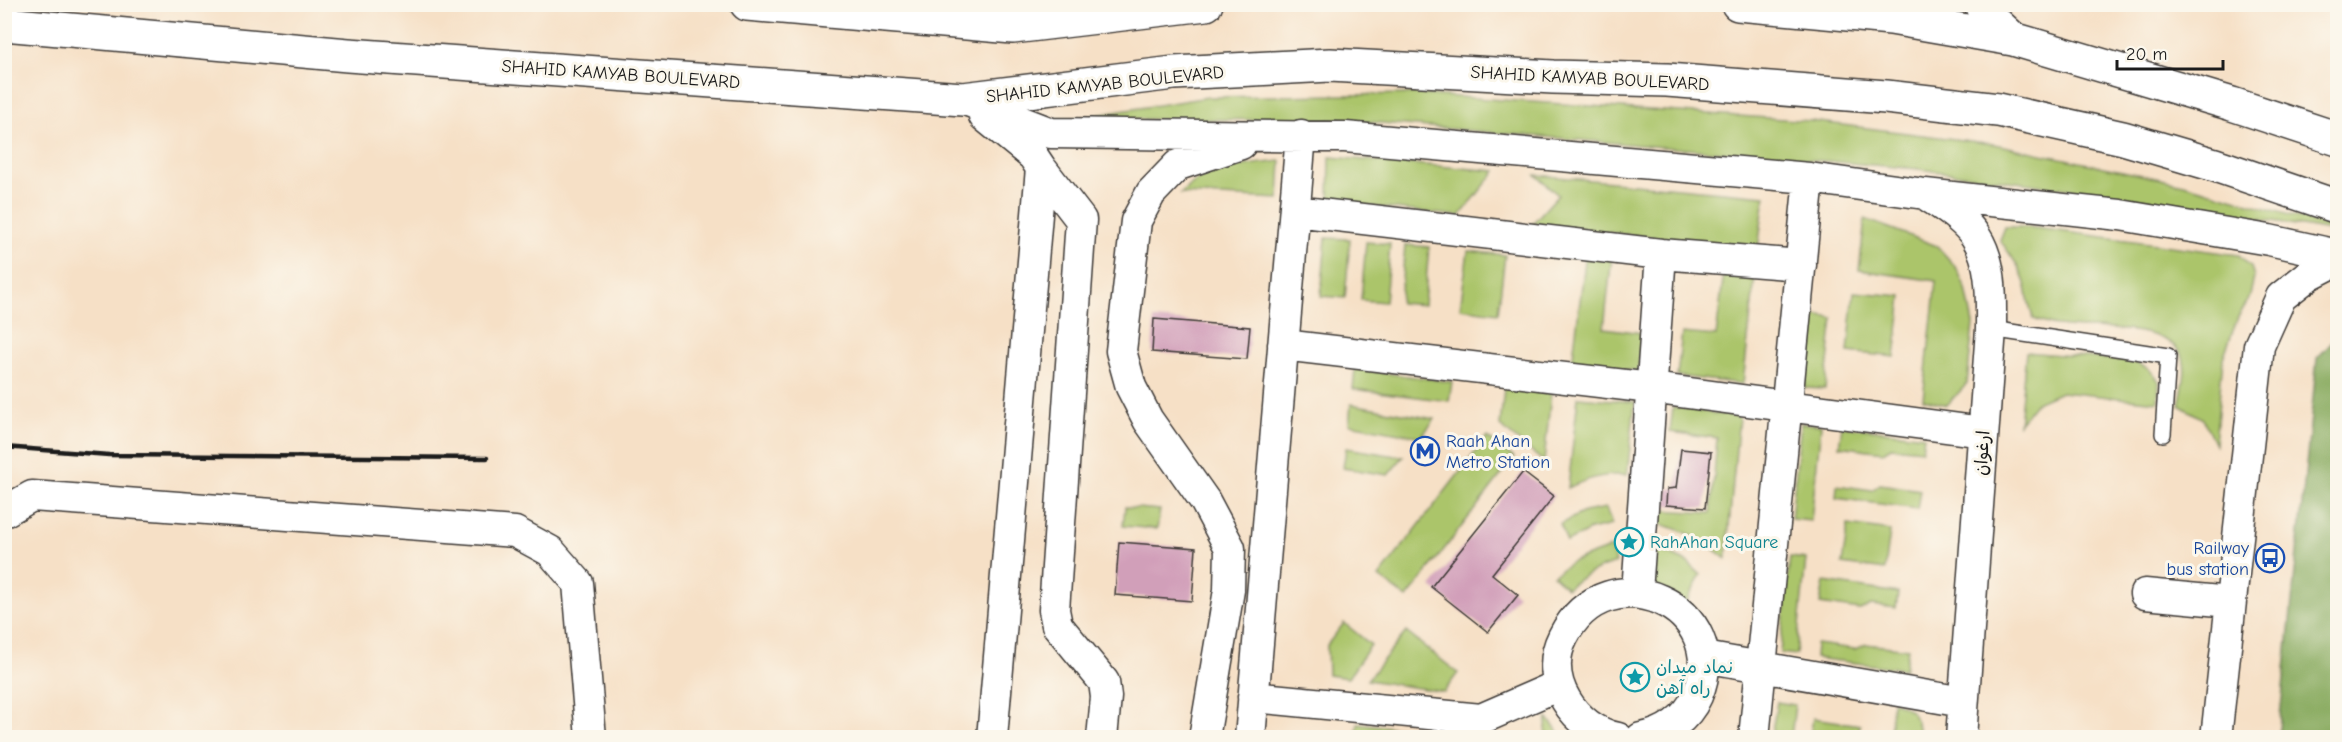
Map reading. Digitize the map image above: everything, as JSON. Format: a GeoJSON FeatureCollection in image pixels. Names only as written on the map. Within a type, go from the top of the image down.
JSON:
{"type":"FeatureCollection","features":[{"type":"Feature","properties":{"kind":"main road"},"geometry":{"type":"LineString","coordinates":[[747,4],[1013,27],[1206,4]]}},
{"type":"Feature","properties":{"kind":"main road"},"geometry":{"type":"LineString","coordinates":[[1738,4],[1891,18],[2013,39],[2232,104],[2337,139]]}},
{"type":"Feature","properties":{"kind":"main road"},"geometry":{"type":"LineString","coordinates":[[1981,4],[1986,14],[2013,39]]}},
{"type":"Feature","properties":{"kind":"main road","name":"SHAHID KAMYAB BOULEVARD"},"geometry":{"type":"LineString","coordinates":[[4,24],[348,55],[963,99],[1174,73],[1330,65],[1553,77],[1667,80],[1863,95],[1998,110],[2123,138],[2215,165],[2337,207]]}},
{"type":"Feature","properties":{"kind":"street"},"geometry":{"type":"LineString","coordinates":[[963,99],[1051,133],[1301,135],[1526,152],[1809,178],[1925,194],[2120,215],[2270,240],[2337,255]]}},
{"type":"Feature","properties":{"kind":"street"},"geometry":{"type":"LineString","coordinates":[[963,99],[1033,156],[1081,220],[1054,610],[1057,625],[1104,682],[1106,697],[1102,738]]}},
{"type":"Feature","properties":{"kind":"street"},"geometry":{"type":"LineString","coordinates":[[1204,738],[1229,590],[1230,548],[1205,501],[1148,420],[1131,387],[1121,351],[1136,221],[1150,193],[1178,165],[1267,135]]}},
{"type":"Feature","properties":{"kind":"street"},"geometry":{"type":"LineString","coordinates":[[1250,738],[1301,135]]}},
{"type":"Feature","properties":{"kind":"street"},"geometry":{"type":"LineString","coordinates":[[992,738],[1041,168]]}},
{"type":"Feature","properties":{"kind":"street"},"geometry":{"type":"LineString","coordinates":[[1754,738],[1809,178]]}},
{"type":"Feature","properties":{"kind":"street","name":"ارغوان"},"geometry":{"type":"LineString","coordinates":[[1925,194],[1955,216],[1975,235],[1985,253],[1991,297],[1991,329],[1961,738]]}},
{"type":"Feature","properties":{"kind":"street"},"geometry":{"type":"LineString","coordinates":[[1295,211],[1661,254],[1801,265]]}},
{"type":"Feature","properties":{"kind":"street"},"geometry":{"type":"LineString","coordinates":[[1637,592],[1661,254]]}},
{"type":"Feature","properties":{"kind":"street"},"geometry":{"type":"LineString","coordinates":[[2216,738],[2259,346],[2281,297],[2309,275],[2337,260]]}},
{"type":"Feature","properties":{"kind":"street"},"geometry":{"type":"LineString","coordinates":[[1283,345],[1651,388],[1983,432]]}},
{"type":"Feature","properties":{"kind":"street"},"geometry":{"type":"LineString","coordinates":[[4,512],[32,496],[515,532],[550,551],[578,583],[591,738]]}},
{"type":"Feature","properties":{"kind":"street"},"geometry":{"type":"LineString","coordinates":[[1618,738],[1605,735],[1585,723],[1569,706],[1559,685],[1557,662],[1562,639],[1574,619],[1592,603],[1613,594],[1637,592],[1661,598],[1682,613],[1697,632],[1704,657],[1703,682],[1693,705],[1676,724],[1653,736],[1641,738]]}},
{"type":"Feature","properties":{"kind":"street"},"geometry":{"type":"LineString","coordinates":[[2145,594],[2230,602]]}},
{"type":"Feature","properties":{"kind":"street"},"geometry":{"type":"LineString","coordinates":[[1704,657],[1964,702]]}},
{"type":"Feature","properties":{"kind":"street"},"geometry":{"type":"LineString","coordinates":[[1253,697],[1481,719],[1559,685]]}},
{"type":"Feature","properties":{"kind":"lane"},"geometry":{"type":"LineString","coordinates":[[1991,329],[2168,356],[2163,434]]}},
{"type":"Feature","properties":{"kind":"green space"},"geometry":{"type":"Polygon","coordinates":[[[1414,94],[1811,121],[1994,144],[2184,184],[2337,229],[2337,232],[2149,200],[1919,169],[1346,120],[1071,119],[1208,97],[1414,94]]]}},
{"type":"Feature","properties":{"kind":"green space"},"geometry":{"type":"Polygon","coordinates":[[[1330,157],[1496,171],[1460,216],[1329,202],[1330,157]]]}},
{"type":"Feature","properties":{"kind":"green space"},"geometry":{"type":"Polygon","coordinates":[[[1281,161],[1279,199],[1181,194],[1191,185],[1214,172],[1227,168],[1281,161]]]}},
{"type":"Feature","properties":{"kind":"green space"},"geometry":{"type":"Polygon","coordinates":[[[1536,175],[1765,196],[1758,249],[1532,224],[1558,195],[1536,175]]]}},
{"type":"Feature","properties":{"kind":"green space"},"geometry":{"type":"Polygon","coordinates":[[[1865,219],[1937,246],[1956,267],[1966,289],[1973,324],[1967,384],[1947,405],[1923,399],[1936,281],[1859,270],[1865,219]]]}},
{"type":"Feature","properties":{"kind":"green space"},"geometry":{"type":"Polygon","coordinates":[[[2005,227],[2028,227],[2239,255],[2251,267],[2254,278],[2249,299],[2238,317],[2223,358],[2215,444],[2203,419],[2179,405],[2184,366],[2181,354],[2172,344],[2142,332],[2057,326],[2034,319],[2022,274],[2000,240],[2005,227]]]}},
{"type":"Feature","properties":{"kind":"green space"},"geometry":{"type":"Polygon","coordinates":[[[1326,238],[1350,239],[1345,298],[1321,296],[1326,238]]]}},
{"type":"Feature","properties":{"kind":"green space"},"geometry":{"type":"Polygon","coordinates":[[[1366,242],[1390,244],[1385,302],[1361,300],[1366,242]]]}},
{"type":"Feature","properties":{"kind":"green space"},"geometry":{"type":"Polygon","coordinates":[[[1405,245],[1429,247],[1424,305],[1400,303],[1405,245]]]}},
{"type":"Feature","properties":{"kind":"green space"},"geometry":{"type":"Polygon","coordinates":[[[1468,251],[1505,255],[1498,313],[1460,308],[1468,251]]]}},
{"type":"Feature","properties":{"kind":"green space"},"geometry":{"type":"Polygon","coordinates":[[[1586,253],[1612,256],[1604,328],[1642,333],[1638,371],[1572,364],[1586,253]]]}},
{"type":"Feature","properties":{"kind":"green space"},"geometry":{"type":"Polygon","coordinates":[[[1725,264],[1756,268],[1743,384],[1677,376],[1682,333],[1716,336],[1725,264]]]}},
{"type":"Feature","properties":{"kind":"green space"},"geometry":{"type":"Polygon","coordinates":[[[1854,292],[1902,296],[1895,357],[1848,352],[1854,292]]]}},
{"type":"Feature","properties":{"kind":"green space"},"geometry":{"type":"Polygon","coordinates":[[[1812,315],[1833,318],[1825,389],[1805,388],[1812,315]]]}},
{"type":"Feature","properties":{"kind":"green space"},"geometry":{"type":"Polygon","coordinates":[[[2337,337],[2337,737],[2278,737],[2317,358],[2337,337]]]}},
{"type":"Feature","properties":{"kind":"green space"},"geometry":{"type":"Polygon","coordinates":[[[2026,352],[2132,361],[2149,369],[2159,381],[2158,402],[2061,392],[2036,403],[2019,424],[2026,352]]]}},
{"type":"Feature","properties":{"kind":"green space"},"geometry":{"type":"Polygon","coordinates":[[[1355,369],[1452,382],[1449,401],[1353,389],[1355,369]]]}},
{"type":"Feature","properties":{"kind":"green space"},"geometry":{"type":"Polygon","coordinates":[[[1504,388],[1551,393],[1544,462],[1500,426],[1504,388]]]}},
{"type":"Feature","properties":{"kind":"green space"},"geometry":{"type":"Polygon","coordinates":[[[1578,397],[1635,402],[1627,475],[1597,477],[1568,488],[1578,397]]]}},
{"type":"Feature","properties":{"kind":"green space"},"geometry":{"type":"Polygon","coordinates":[[[1351,404],[1435,419],[1421,437],[1349,424],[1351,404]]]}},
{"type":"Feature","properties":{"kind":"green space"},"geometry":{"type":"Polygon","coordinates":[[[1673,407],[1739,417],[1726,559],[1695,537],[1660,524],[1661,510],[1711,513],[1717,438],[1670,432],[1673,407]]]}},
{"type":"Feature","properties":{"kind":"green space"},"geometry":{"type":"Polygon","coordinates":[[[1801,423],[1821,425],[1811,521],[1791,519],[1801,423]]]}},
{"type":"Feature","properties":{"kind":"green space"},"geometry":{"type":"Polygon","coordinates":[[[1842,426],[1924,436],[1922,450],[1891,447],[1883,452],[1839,446],[1842,426]]]}},
{"type":"Feature","properties":{"kind":"green space"},"geometry":{"type":"Polygon","coordinates":[[[1487,437],[1514,458],[1407,598],[1379,577],[1487,437]]]}},
{"type":"Feature","properties":{"kind":"green space"},"geometry":{"type":"Polygon","coordinates":[[[1346,448],[1403,457],[1388,475],[1343,468],[1346,448]]]}},
{"type":"Feature","properties":{"kind":"green space"},"geometry":{"type":"Polygon","coordinates":[[[1880,484],[1920,490],[1917,509],[1836,498],[1837,485],[1872,490],[1880,484]]]}},
{"type":"Feature","properties":{"kind":"green space"},"geometry":{"type":"Polygon","coordinates":[[[1125,507],[1160,510],[1157,529],[1123,526],[1125,507]]]}},
{"type":"Feature","properties":{"kind":"green space"},"geometry":{"type":"Polygon","coordinates":[[[1606,508],[1612,525],[1590,530],[1567,542],[1560,524],[1584,512],[1606,508]]]}},
{"type":"Feature","properties":{"kind":"green space"},"geometry":{"type":"Polygon","coordinates":[[[1848,525],[1890,531],[1885,570],[1842,564],[1848,525]]]}},
{"type":"Feature","properties":{"kind":"green space"},"geometry":{"type":"Polygon","coordinates":[[[1610,548],[1616,563],[1590,573],[1567,588],[1553,575],[1572,562],[1610,548]]]}},
{"type":"Feature","properties":{"kind":"green space"},"geometry":{"type":"Polygon","coordinates":[[[1657,548],[1687,562],[1701,575],[1685,604],[1652,585],[1657,548]]]}},
{"type":"Feature","properties":{"kind":"green space"},"geometry":{"type":"Polygon","coordinates":[[[1790,557],[1806,559],[1796,655],[1780,653],[1790,557]]]}},
{"type":"Feature","properties":{"kind":"green space"},"geometry":{"type":"Polygon","coordinates":[[[1824,582],[1898,593],[1896,608],[1871,605],[1860,610],[1820,604],[1824,582]]]}},
{"type":"Feature","properties":{"kind":"green space"},"geometry":{"type":"Polygon","coordinates":[[[1344,623],[1371,645],[1348,678],[1328,675],[1327,645],[1344,623]]]}},
{"type":"Feature","properties":{"kind":"green space"},"geometry":{"type":"Polygon","coordinates":[[[1406,632],[1458,673],[1444,692],[1367,680],[1406,632]]]}},
{"type":"Feature","properties":{"kind":"green space"},"geometry":{"type":"Polygon","coordinates":[[[1816,644],[1855,649],[1866,644],[1908,649],[1905,669],[1815,658],[1816,644]]]}},
{"type":"Feature","properties":{"kind":"green space"},"geometry":{"type":"Polygon","coordinates":[[[1892,701],[1910,710],[1917,723],[1920,737],[1890,738],[1892,701]]]}},
{"type":"Feature","properties":{"kind":"green space"},"geometry":{"type":"Polygon","coordinates":[[[1777,702],[1795,705],[1791,737],[1771,737],[1777,702]]]}},
{"type":"Feature","properties":{"kind":"green space"},"geometry":{"type":"Polygon","coordinates":[[[1547,718],[1563,737],[1545,737],[1547,718]]]}},
{"type":"Feature","properties":{"kind":"green space"},"geometry":{"type":"Polygon","coordinates":[[[1813,718],[1860,725],[1858,737],[1810,737],[1813,718]]]}},
{"type":"Feature","properties":{"kind":"green space"},"geometry":{"type":"Polygon","coordinates":[[[1358,723],[1468,737],[1356,737],[1358,723]]]}},
{"type":"Feature","properties":{"kind":"building"},"geometry":{"type":"Polygon","coordinates":[[[1154,319],[1250,327],[1247,359],[1152,352],[1154,319]]]}},
{"type":"Feature","properties":{"kind":"building"},"geometry":{"type":"Polygon","coordinates":[[[1681,449],[1711,452],[1705,508],[1666,505],[1667,489],[1676,488],[1681,449]]]}},
{"type":"Feature","properties":{"kind":"building"},"geometry":{"type":"Polygon","coordinates":[[[1523,472],[1554,496],[1492,574],[1518,595],[1488,632],[1431,587],[1523,472]]]}},
{"type":"Feature","properties":{"kind":"building"},"geometry":{"type":"Polygon","coordinates":[[[1119,542],[1196,548],[1192,601],[1115,595],[1119,542]]]}},
{"type":"Feature","properties":{"kind":"railway"},"geometry":{"type":"LineString","coordinates":[[4,447],[109,455],[487,458]]}},
{"type":"Feature","properties":{"kind":"place","name":"Raah Ahan Metro Station"},"geometry":{"type":"Point","coordinates":[1425,451]}},
{"type":"Feature","properties":{"kind":"place","name":"RahAhan Square"},"geometry":{"type":"Point","coordinates":[1629,542]}},
{"type":"Feature","properties":{"kind":"place","name":"Railway bus station"},"geometry":{"type":"Point","coordinates":[2270,558]}},
{"type":"Feature","properties":{"kind":"place","name":"نماد میدان راه آهن"},"geometry":{"type":"Point","coordinates":[1635,677]}}]}
